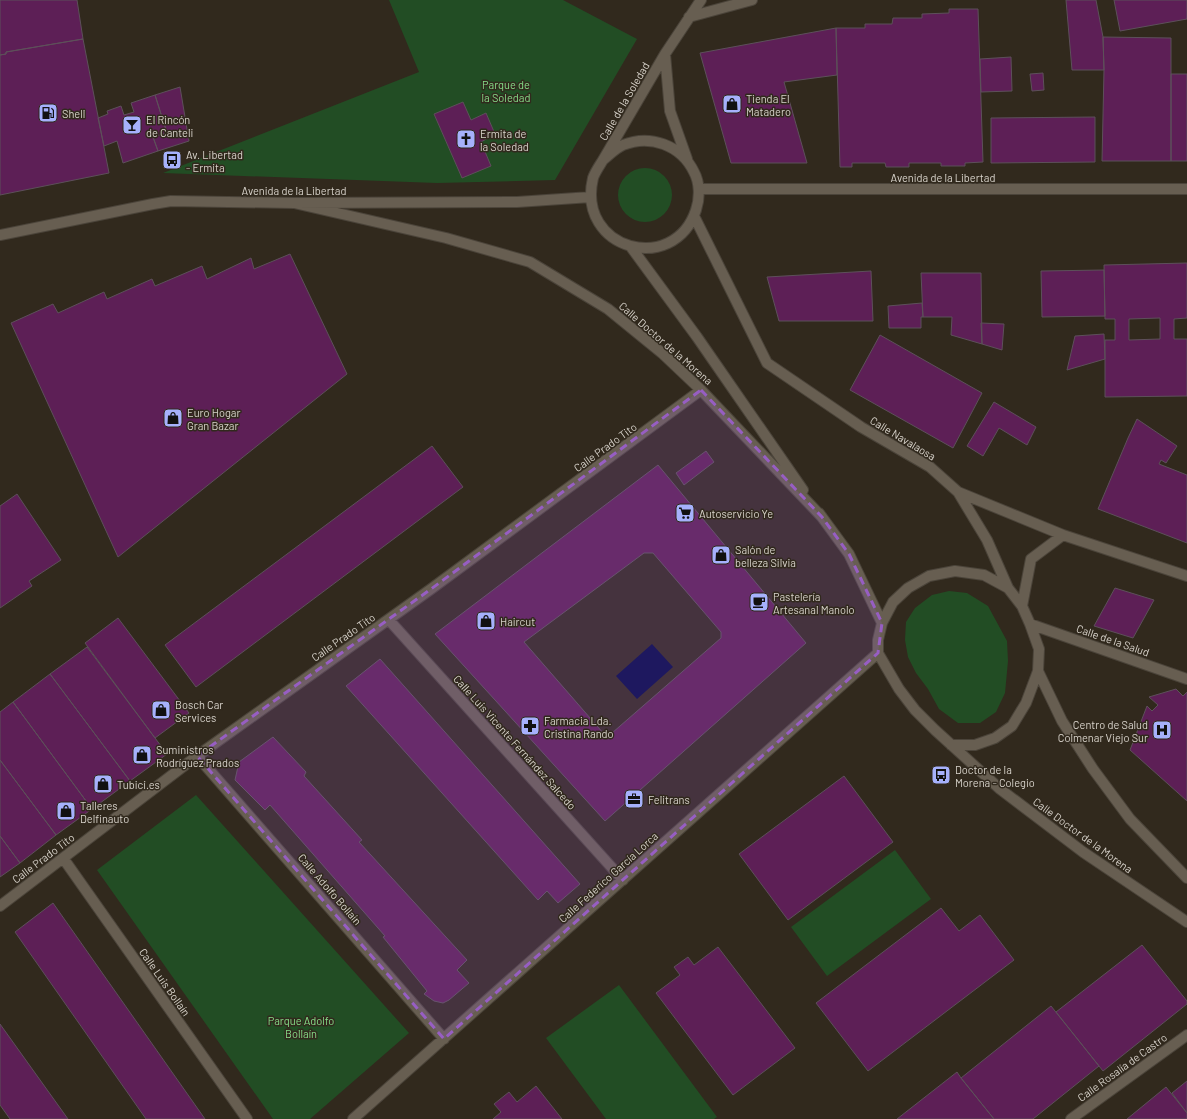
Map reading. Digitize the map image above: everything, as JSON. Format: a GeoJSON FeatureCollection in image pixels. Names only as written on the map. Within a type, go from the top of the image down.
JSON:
{"type":"FeatureCollection","features":[{"type":"Feature","properties":{"kind":"street","name":"Calle de la Soledad"},"geometry":{"type":"LineString","coordinates":[[603,160],[665,54],[701,0]]}},
{"type":"Feature","properties":{"kind":"street"},"geometry":{"type":"LineString","coordinates":[[689,17],[752,0]]}},
{"type":"Feature","properties":{"kind":"street","name":"Calle de la Soledad"},"geometry":{"type":"LineString","coordinates":[[665,54],[670,111],[686,159]]}},
{"type":"Feature","properties":{"kind":"street"},"geometry":{"type":"LineString","coordinates":[[645,140],[668,145],[686,159],[695,173],[699,189],[698,203],[694,216],[686,229],[675,239],[661,246],[646,248],[631,247],[607,234],[599,223],[593,210],[591,197],[593,177],[603,160],[622,145],[645,140]]}},
{"type":"Feature","properties":{"kind":"street","name":"Avenida de la Libertad"},"geometry":{"type":"LineString","coordinates":[[699,189],[1187,189]]}},
{"type":"Feature","properties":{"kind":"street","name":"Avenida de la Libertad"},"geometry":{"type":"LineString","coordinates":[[0,234],[171,201],[294,203],[517,202],[591,197]]}},
{"type":"Feature","properties":{"kind":"street","name":"Calle Doctor de la Morena"},"geometry":{"type":"LineString","coordinates":[[294,203],[446,238],[530,262],[608,309],[662,353],[702,390],[822,517]]}},
{"type":"Feature","properties":{"kind":"street","name":"Calle Navalaosa"},"geometry":{"type":"LineString","coordinates":[[694,216],[767,363],[860,427],[930,467],[958,492],[1063,535],[1187,576]]}},
{"type":"Feature","properties":{"kind":"street","name":"Calle Doctor de la Morena"},"geometry":{"type":"LineString","coordinates":[[631,247],[697,337],[849,554],[882,623]]}},
{"type":"Feature","properties":{"kind":"street","name":"Calle Prado Tito"},"geometry":{"type":"LineString","coordinates":[[0,906],[197,756],[389,620],[702,390]]}},
{"type":"Feature","properties":{"kind":"street"},"geometry":{"type":"LineString","coordinates":[[952,744],[975,745],[995,738],[1012,726],[1026,703],[1038,671],[1039,649],[1022,606],[1008,588],[987,540],[958,492]]}},
{"type":"Feature","properties":{"kind":"street"},"geometry":{"type":"LineString","coordinates":[[1022,606],[1031,558],[1063,535]]}},
{"type":"Feature","properties":{"kind":"street"},"geometry":{"type":"LineString","coordinates":[[878,653],[878,640],[882,623],[893,602],[908,588],[929,576],[955,571],[984,575],[1008,588]]}},
{"type":"Feature","properties":{"kind":"street","name":"Calle Luis Vicente Fernández Salcedo"},"geometry":{"type":"LineString","coordinates":[[389,620],[623,880]]}},
{"type":"Feature","properties":{"kind":"street","name":"Calle de la Salud"},"geometry":{"type":"LineString","coordinates":[[1030,624],[1187,679]]}},
{"type":"Feature","properties":{"kind":"street","name":"Calle Doctor de la Morena"},"geometry":{"type":"LineString","coordinates":[[878,653],[892,680],[911,705],[1000,790],[1083,852],[1187,922]]}},
{"type":"Feature","properties":{"kind":"street","name":"Calle Federico García Lorca"},"geometry":{"type":"LineString","coordinates":[[353,1119],[878,653]]}},
{"type":"Feature","properties":{"kind":"street"},"geometry":{"type":"LineString","coordinates":[[1038,671],[1062,721],[1092,769],[1130,819],[1187,878]]}},
{"type":"Feature","properties":{"kind":"street","name":"Calle Adolfo Bollaín"},"geometry":{"type":"LineString","coordinates":[[197,756],[444,1039]]}},
{"type":"Feature","properties":{"kind":"street","name":"Calle Luis Bollaín"},"geometry":{"type":"LineString","coordinates":[[63,858],[247,1119]]}},
{"type":"Feature","properties":{"kind":"street","name":"Calle Rosalía de Castro"},"geometry":{"type":"LineString","coordinates":[[1072,1119],[1187,1035]]}},
{"type":"Feature","properties":{"kind":"highlighted area"},"geometry":{"type":"Polygon","coordinates":[[[701,390],[822,517],[849,554],[882,623],[878,653],[444,1039],[197,756],[431,589],[701,390]]]}},
{"type":"Feature","properties":{"kind":"green space","name":"Parque de la Soledad"},"geometry":{"type":"Polygon","coordinates":[[[389,0],[563,0],[637,39],[555,180],[437,183],[163,173],[419,72],[389,0]]]}},
{"type":"Feature","properties":{"kind":"green space"},"geometry":{"type":"Polygon","coordinates":[[[645,168],[655,170],[664,176],[670,185],[672,195],[670,205],[664,214],[655,220],[645,222],[635,220],[626,214],[620,205],[618,195],[620,185],[626,176],[635,170],[645,168]]]}},
{"type":"Feature","properties":{"kind":"green space"},"geometry":{"type":"Polygon","coordinates":[[[949,591],[967,593],[988,606],[1007,641],[1008,661],[1005,693],[996,712],[980,723],[958,723],[939,709],[928,689],[916,673],[908,657],[905,640],[906,622],[915,608],[932,595],[949,591]]]}},
{"type":"Feature","properties":{"kind":"green space","name":"Parque Adolfo Bollaín"},"geometry":{"type":"Polygon","coordinates":[[[196,795],[409,1033],[310,1119],[273,1119],[97,870],[196,795]]]}},
{"type":"Feature","properties":{"kind":"green space"},"geometry":{"type":"Polygon","coordinates":[[[895,850],[931,899],[827,976],[791,927],[895,850]]]}},
{"type":"Feature","properties":{"kind":"green space"},"geometry":{"type":"Polygon","coordinates":[[[619,985],[717,1117],[714,1119],[606,1119],[546,1038],[619,985]]]}},
{"type":"Feature","properties":{"kind":"shaded area"},"geometry":{"type":"Polygon","coordinates":[[[652,644],[673,667],[637,699],[616,676],[652,644]]]}},
{"type":"Feature","properties":{"kind":"building"},"geometry":{"type":"Polygon","coordinates":[[[0,0],[77,0],[83,39],[6,52],[6,54],[0,55],[0,0]]]}},
{"type":"Feature","properties":{"kind":"building"},"geometry":{"type":"Polygon","coordinates":[[[1066,0],[1096,0],[1103,37],[1104,70],[1072,70],[1066,0]]]}},
{"type":"Feature","properties":{"kind":"building"},"geometry":{"type":"Polygon","coordinates":[[[1114,0],[1187,0],[1187,19],[1120,31],[1114,0]]]}},
{"type":"Feature","properties":{"kind":"building"},"geometry":{"type":"Polygon","coordinates":[[[949,9],[978,9],[983,162],[965,163],[965,166],[941,166],[941,163],[909,163],[909,167],[886,167],[885,163],[852,163],[852,167],[840,167],[836,28],[865,28],[865,24],[892,24],[893,18],[922,18],[922,14],[949,13],[949,9]]]}},
{"type":"Feature","properties":{"kind":"building"},"geometry":{"type":"Polygon","coordinates":[[[836,28],[837,75],[784,82],[807,163],[731,163],[700,53],[836,28]]]}},
{"type":"Feature","properties":{"kind":"building"},"geometry":{"type":"Polygon","coordinates":[[[1103,37],[1171,38],[1171,161],[1102,161],[1104,70],[1103,37]]]}},
{"type":"Feature","properties":{"kind":"building","name":"Shell"},"geometry":{"type":"Polygon","coordinates":[[[83,39],[109,173],[0,195],[0,55],[6,54],[6,52],[83,39]]]}},
{"type":"Feature","properties":{"kind":"building"},"geometry":{"type":"Polygon","coordinates":[[[1011,57],[1012,91],[981,92],[980,59],[1011,57]]]}},
{"type":"Feature","properties":{"kind":"building"},"geometry":{"type":"Polygon","coordinates":[[[1043,73],[1044,90],[1032,91],[1030,74],[1043,73]]]}},
{"type":"Feature","properties":{"kind":"building"},"geometry":{"type":"Polygon","coordinates":[[[1171,74],[1187,74],[1187,161],[1171,161],[1171,74]]]}},
{"type":"Feature","properties":{"kind":"building"},"geometry":{"type":"Polygon","coordinates":[[[180,87],[189,141],[158,151],[153,137],[167,133],[155,95],[180,87]]]}},
{"type":"Feature","properties":{"kind":"building","name":"El Rincón de Canteli"},"geometry":{"type":"Polygon","coordinates":[[[155,95],[167,133],[153,137],[158,151],[123,163],[117,141],[104,146],[98,118],[108,114],[107,111],[121,106],[124,115],[134,112],[131,103],[155,95]]]}},
{"type":"Feature","properties":{"kind":"building","name":"Ermita de la Soledad"},"geometry":{"type":"Polygon","coordinates":[[[463,102],[471,120],[486,113],[495,134],[481,142],[491,166],[462,178],[434,114],[463,102]]]}},
{"type":"Feature","properties":{"kind":"building"},"geometry":{"type":"Polygon","coordinates":[[[1095,117],[1095,162],[991,163],[991,118],[1095,117]]]}},
{"type":"Feature","properties":{"kind":"building","name":"Euro Hogar Gran Bazar"},"geometry":{"type":"Polygon","coordinates":[[[290,254],[347,374],[118,557],[11,323],[53,304],[58,313],[104,292],[107,299],[152,279],[155,286],[202,266],[207,279],[251,258],[254,269],[290,254]]]}},
{"type":"Feature","properties":{"kind":"building"},"geometry":{"type":"Polygon","coordinates":[[[1187,263],[1187,318],[1174,319],[1174,339],[1187,339],[1187,396],[1105,397],[1105,340],[1115,340],[1115,319],[1105,319],[1104,265],[1187,263]],[[1160,318],[1129,319],[1129,340],[1160,339],[1160,318]]]}},
{"type":"Feature","properties":{"kind":"building"},"geometry":{"type":"Polygon","coordinates":[[[1104,270],[1105,316],[1042,317],[1041,271],[1104,270]]]}},
{"type":"Feature","properties":{"kind":"building"},"geometry":{"type":"Polygon","coordinates":[[[871,271],[873,321],[779,321],[767,277],[871,271]]]}},
{"type":"Feature","properties":{"kind":"building"},"geometry":{"type":"Polygon","coordinates":[[[921,273],[981,273],[982,344],[951,335],[952,317],[923,317],[921,273]]]}},
{"type":"Feature","properties":{"kind":"building"},"geometry":{"type":"Polygon","coordinates":[[[922,303],[923,317],[921,317],[921,328],[889,328],[888,306],[922,303]]]}},
{"type":"Feature","properties":{"kind":"building"},"geometry":{"type":"Polygon","coordinates":[[[981,323],[1004,324],[1002,350],[982,344],[981,323]]]}},
{"type":"Feature","properties":{"kind":"building"},"geometry":{"type":"Polygon","coordinates":[[[1104,334],[1105,359],[1067,370],[1075,336],[1104,334]]]}},
{"type":"Feature","properties":{"kind":"building"},"geometry":{"type":"Polygon","coordinates":[[[880,335],[982,393],[953,448],[850,390],[880,335]]]}},
{"type":"Feature","properties":{"kind":"building"},"geometry":{"type":"Polygon","coordinates":[[[994,402],[1036,427],[1027,445],[999,428],[983,456],[967,446],[994,402]]]}},
{"type":"Feature","properties":{"kind":"building"},"geometry":{"type":"Polygon","coordinates":[[[1137,419],[1177,446],[1166,463],[1161,460],[1159,464],[1187,475],[1187,543],[1098,509],[1137,419]]]}},
{"type":"Feature","properties":{"kind":"building"},"geometry":{"type":"Polygon","coordinates":[[[432,446],[463,487],[196,687],[165,645],[432,446]]]}},
{"type":"Feature","properties":{"kind":"building"},"geometry":{"type":"Polygon","coordinates":[[[706,451],[714,462],[684,485],[676,473],[706,451]]]}},
{"type":"Feature","properties":{"kind":"building"},"geometry":{"type":"Polygon","coordinates":[[[658,465],[806,643],[605,821],[435,634],[658,465]],[[644,553],[524,642],[604,734],[612,733],[721,638],[721,632],[653,553],[644,553]]]}},
{"type":"Feature","properties":{"kind":"building"},"geometry":{"type":"Polygon","coordinates":[[[17,494],[61,560],[29,581],[32,586],[0,608],[0,506],[17,494]]]}},
{"type":"Feature","properties":{"kind":"building"},"geometry":{"type":"Polygon","coordinates":[[[1115,588],[1154,600],[1133,638],[1094,626],[1115,588]]]}},
{"type":"Feature","properties":{"kind":"building"},"geometry":{"type":"Polygon","coordinates":[[[118,618],[189,713],[155,738],[85,643],[118,618]]]}},
{"type":"Feature","properties":{"kind":"building"},"geometry":{"type":"Polygon","coordinates":[[[87,647],[167,754],[130,781],[50,674],[87,647]]]}},
{"type":"Feature","properties":{"kind":"building"},"geometry":{"type":"Polygon","coordinates":[[[380,659],[580,884],[558,903],[547,891],[538,900],[346,686],[380,659]]]}},
{"type":"Feature","properties":{"kind":"building"},"geometry":{"type":"Polygon","coordinates":[[[50,674],[130,781],[92,809],[13,702],[50,674]]]}},
{"type":"Feature","properties":{"kind":"building","name":"Centro de Salud Colmenar Viejo Sur"},"geometry":{"type":"Polygon","coordinates":[[[1176,689],[1183,696],[1187,692],[1187,801],[1130,750],[1147,706],[1152,711],[1158,705],[1149,697],[1176,689]]]}},
{"type":"Feature","properties":{"kind":"building"},"geometry":{"type":"Polygon","coordinates":[[[13,702],[92,809],[56,835],[0,760],[0,712],[13,702]]]}},
{"type":"Feature","properties":{"kind":"building"},"geometry":{"type":"Polygon","coordinates":[[[273,737],[306,772],[304,776],[362,840],[359,842],[467,960],[457,970],[469,983],[449,1000],[443,1003],[434,1001],[424,994],[427,991],[383,937],[385,936],[270,805],[265,810],[235,780],[239,762],[273,737]]]}},
{"type":"Feature","properties":{"kind":"building"},"geometry":{"type":"Polygon","coordinates":[[[0,760],[56,835],[20,863],[0,836],[0,760]]]}},
{"type":"Feature","properties":{"kind":"building"},"geometry":{"type":"Polygon","coordinates":[[[844,776],[893,842],[788,920],[739,854],[844,776]]]}},
{"type":"Feature","properties":{"kind":"building"},"geometry":{"type":"Polygon","coordinates":[[[0,836],[20,863],[0,877],[0,836]]]}},
{"type":"Feature","properties":{"kind":"building"},"geometry":{"type":"Polygon","coordinates":[[[53,903],[205,1119],[146,1119],[15,932],[53,903]]]}},
{"type":"Feature","properties":{"kind":"building"},"geometry":{"type":"Polygon","coordinates":[[[941,908],[959,931],[980,915],[1014,960],[868,1071],[816,1003],[941,908]]]}},
{"type":"Feature","properties":{"kind":"building"},"geometry":{"type":"Polygon","coordinates":[[[1142,945],[1187,1001],[1187,1004],[1103,1071],[1056,1012],[1142,945]]]}},
{"type":"Feature","properties":{"kind":"building"},"geometry":{"type":"Polygon","coordinates":[[[718,947],[795,1048],[733,1095],[656,993],[680,975],[674,967],[688,957],[694,965],[718,947]]]}},
{"type":"Feature","properties":{"kind":"building"},"geometry":{"type":"Polygon","coordinates":[[[1051,1006],[1099,1066],[1033,1119],[994,1119],[961,1078],[1051,1006]]]}},
{"type":"Feature","properties":{"kind":"building"},"geometry":{"type":"Polygon","coordinates":[[[0,1024],[68,1119],[10,1119],[0,1105],[0,1024]]]}},
{"type":"Feature","properties":{"kind":"building"},"geometry":{"type":"Polygon","coordinates":[[[957,1072],[994,1119],[897,1119],[957,1072]]]}},
{"type":"Feature","properties":{"kind":"building"},"geometry":{"type":"Polygon","coordinates":[[[1187,1081],[1187,1113],[1172,1093],[1187,1081]]]}},
{"type":"Feature","properties":{"kind":"building"},"geometry":{"type":"Polygon","coordinates":[[[536,1086],[562,1119],[493,1119],[501,1112],[494,1104],[509,1092],[517,1102],[536,1086]]]}},
{"type":"Feature","properties":{"kind":"building"},"geometry":{"type":"Polygon","coordinates":[[[1166,1087],[1187,1113],[1187,1119],[1127,1119],[1166,1087]]]}},
{"type":"Feature","properties":{"kind":"place","name":"Tienda El Matadero"},"geometry":{"type":"Point","coordinates":[732,104]}},
{"type":"Feature","properties":{"kind":"place","name":"Shell"},"geometry":{"type":"Point","coordinates":[48,113]}},
{"type":"Feature","properties":{"kind":"place","name":"El Rincón de Canteli"},"geometry":{"type":"Point","coordinates":[132,125]}},
{"type":"Feature","properties":{"kind":"place","name":"Ermita de la Soledad"},"geometry":{"type":"Point","coordinates":[466,139]}},
{"type":"Feature","properties":{"kind":"place","name":"Av. Libertad - Ermita"},"geometry":{"type":"Point","coordinates":[172,160]}},
{"type":"Feature","properties":{"kind":"place","name":"Euro Hogar Gran Bazar"},"geometry":{"type":"Point","coordinates":[173,418]}},
{"type":"Feature","properties":{"kind":"place","name":"Autoservicio Ye"},"geometry":{"type":"Point","coordinates":[685,513]}},
{"type":"Feature","properties":{"kind":"place","name":"Salón de belleza Silvia"},"geometry":{"type":"Point","coordinates":[721,555]}},
{"type":"Feature","properties":{"kind":"place","name":"Pastelería Artesanal Manolo"},"geometry":{"type":"Point","coordinates":[759,602]}},
{"type":"Feature","properties":{"kind":"place","name":"Haircut"},"geometry":{"type":"Point","coordinates":[486,621]}},
{"type":"Feature","properties":{"kind":"place","name":"Bosch Car Services"},"geometry":{"type":"Point","coordinates":[161,710]}},
{"type":"Feature","properties":{"kind":"place","name":"Farmacia Lda. Cristina Rando"},"geometry":{"type":"Point","coordinates":[530,726]}},
{"type":"Feature","properties":{"kind":"place","name":"Centro de Salud Colmenar Viejo Sur"},"geometry":{"type":"Point","coordinates":[1162,730]}},
{"type":"Feature","properties":{"kind":"place","name":"Suministros Rodríguez Prados"},"geometry":{"type":"Point","coordinates":[142,755]}},
{"type":"Feature","properties":{"kind":"place","name":"Doctor de la Morena - Colegio"},"geometry":{"type":"Point","coordinates":[941,775]}},
{"type":"Feature","properties":{"kind":"place","name":"Tubici.es"},"geometry":{"type":"Point","coordinates":[103,784]}},
{"type":"Feature","properties":{"kind":"place","name":"Felitrans"},"geometry":{"type":"Point","coordinates":[634,799]}},
{"type":"Feature","properties":{"kind":"place","name":"Talleres Delfinauto"},"geometry":{"type":"Point","coordinates":[66,811]}}]}
